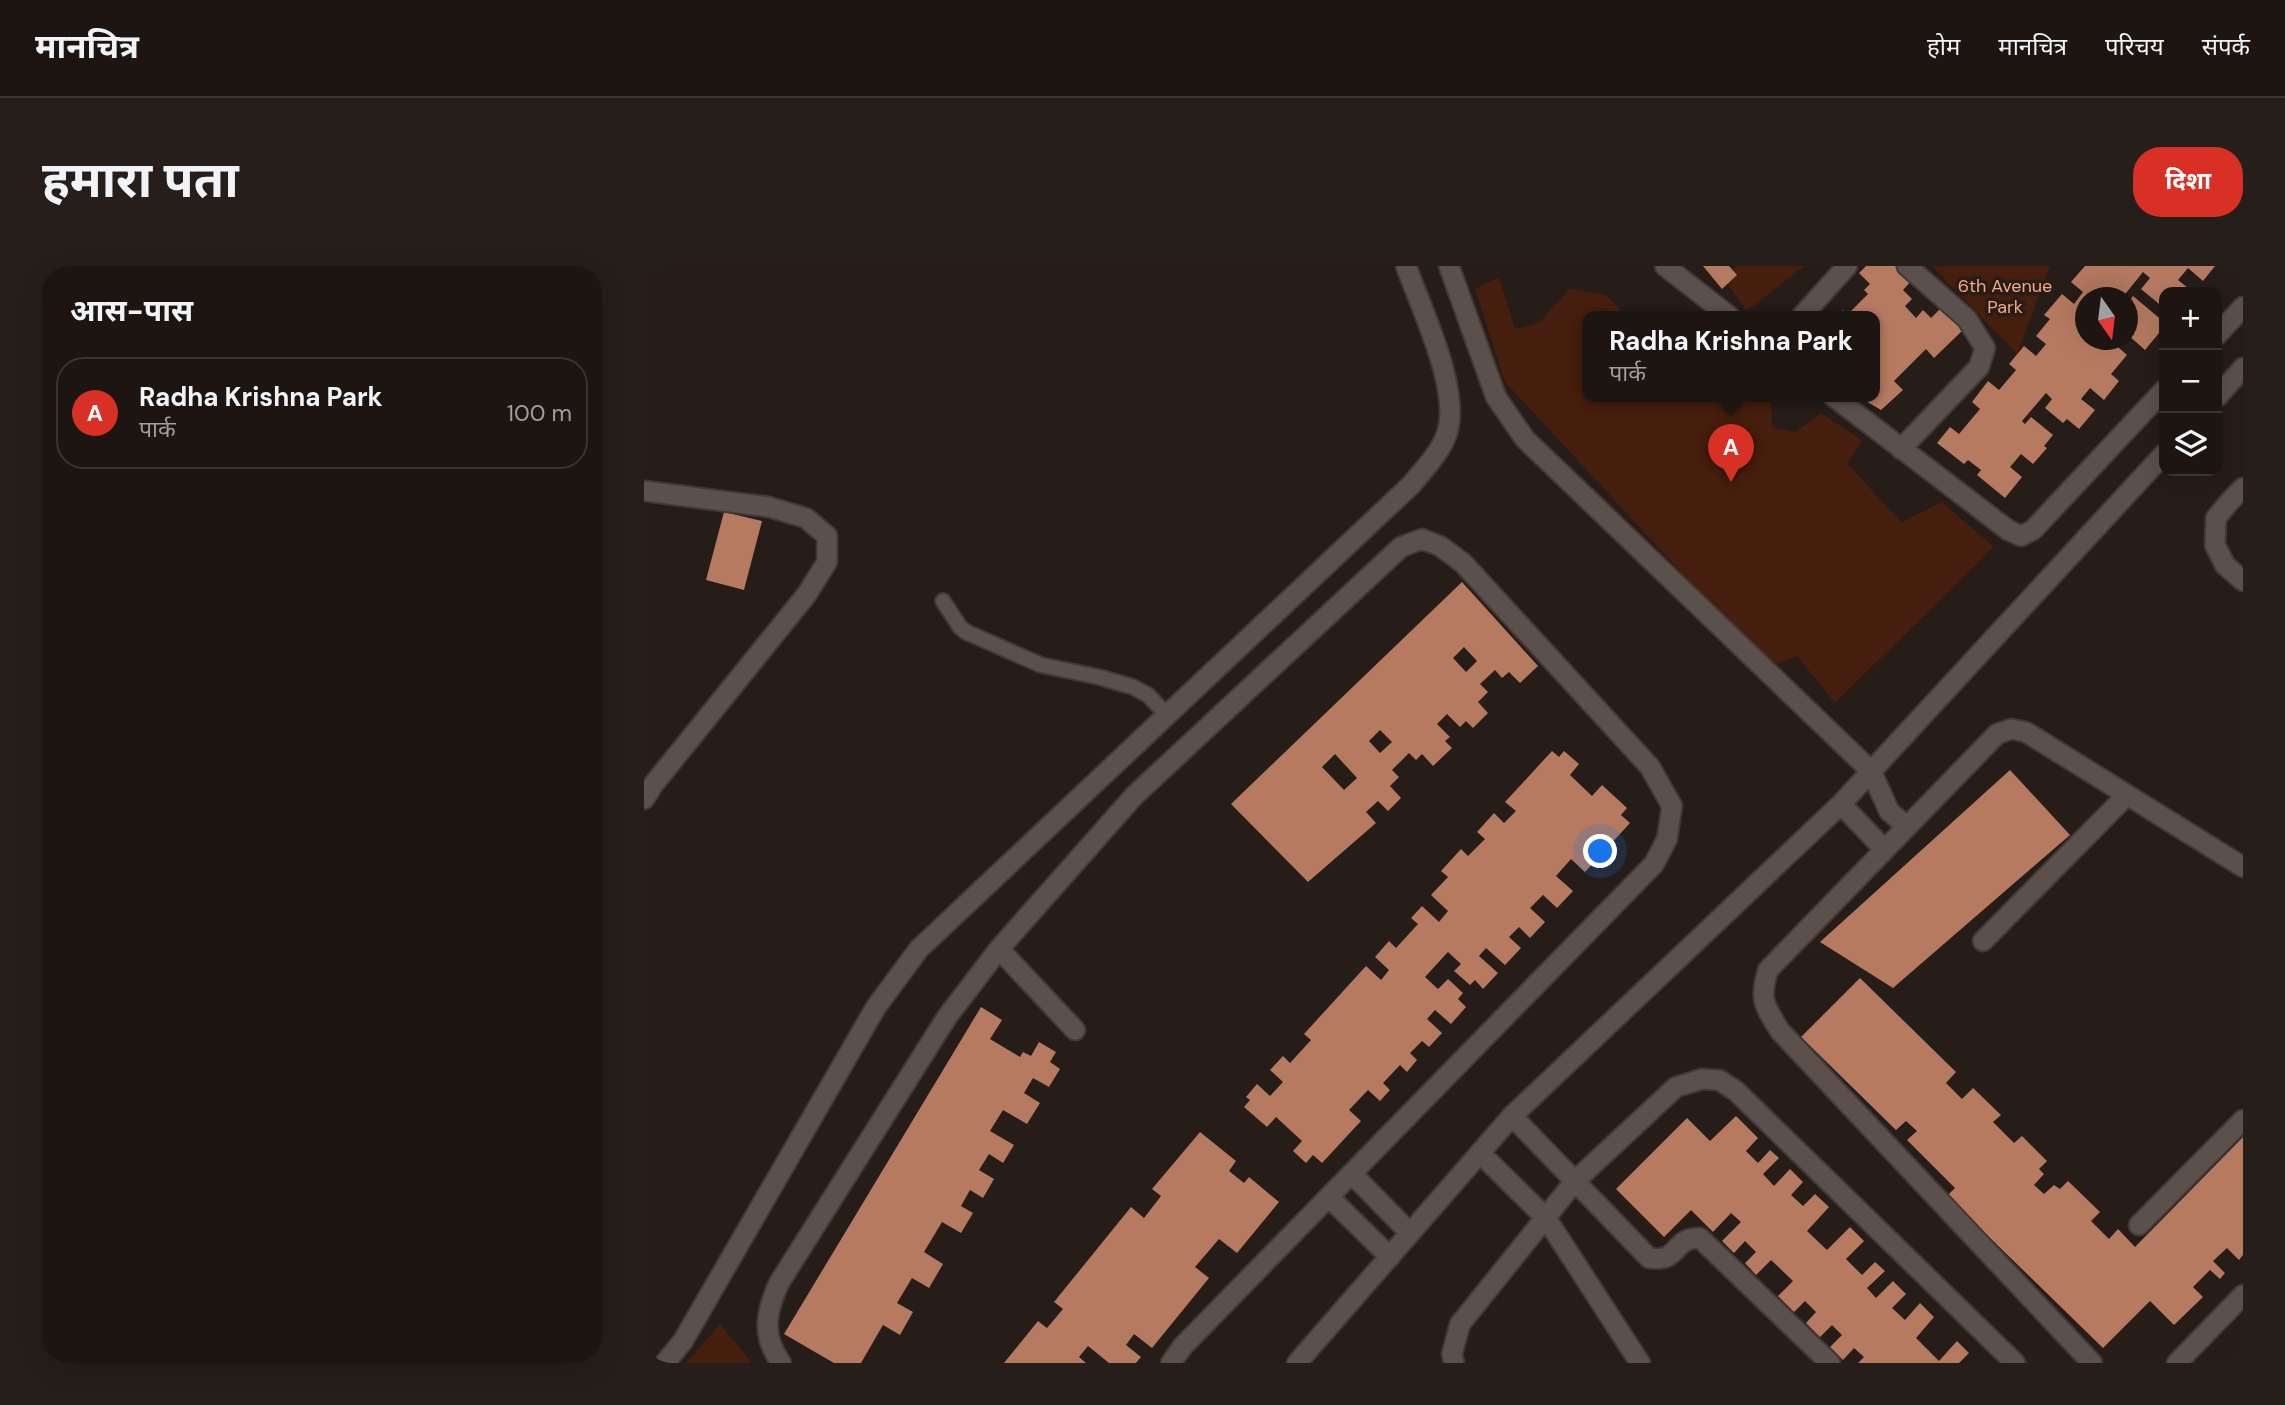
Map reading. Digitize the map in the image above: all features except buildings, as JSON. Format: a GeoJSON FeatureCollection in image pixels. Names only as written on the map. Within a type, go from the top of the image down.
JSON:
{"type":"FeatureCollection","features":[{"type":"Feature","properties":{"kind":"street"},"geometry":{"type":"LineString","coordinates":[[665,1363],[683,1341],[876,1007],[919,949],[1412,484],[1446,438],[1451,419],[1450,394],[1406,266]]}},
{"type":"Feature","properties":{"kind":"street"},"geometry":{"type":"LineString","coordinates":[[1449,266],[1496,397],[1525,439],[1871,771],[1889,811],[1906,827]]}},
{"type":"Feature","properties":{"kind":"street"},"geometry":{"type":"LineString","coordinates":[[1665,266],[1723,311]]}},
{"type":"Feature","properties":{"kind":"street"},"geometry":{"type":"LineString","coordinates":[[1806,311],[1847,266]]}},
{"type":"Feature","properties":{"kind":"street"},"geometry":{"type":"LineString","coordinates":[[1900,449],[1979,367],[1985,348],[1967,319],[1907,266]]}},
{"type":"Feature","properties":{"kind":"street"},"geometry":{"type":"LineString","coordinates":[[2222,330],[2243,307]]}},
{"type":"Feature","properties":{"kind":"street"},"geometry":{"type":"LineString","coordinates":[[2222,391],[2243,368]]}},
{"type":"Feature","properties":{"kind":"street"},"geometry":{"type":"LineString","coordinates":[[1841,402],[2008,530],[2021,536],[2033,530],[2159,395]]}},
{"type":"Feature","properties":{"kind":"street"},"geometry":{"type":"LineString","coordinates":[[1297,1363],[1512,1116],[1841,804],[2159,459]]}},
{"type":"Feature","properties":{"kind":"street"},"geometry":{"type":"LineString","coordinates":[[2243,488],[2217,518],[2215,545],[2225,565],[2243,581]]}},
{"type":"Feature","properties":{"kind":"street"},"geometry":{"type":"LineString","coordinates":[[644,491],[768,507],[806,518],[827,536],[827,562],[807,594],[644,799]]}},
{"type":"Feature","properties":{"kind":"street"},"geometry":{"type":"LineString","coordinates":[[781,1363],[772,1351],[767,1331],[769,1307],[779,1283],[947,1017],[999,948],[1134,796],[1401,547],[1422,539],[1440,546],[1463,563],[1650,767],[1672,806],[1667,839],[1654,864],[1183,1346],[1171,1363]]}},
{"type":"Feature","properties":{"kind":"street"},"geometry":{"type":"LineString","coordinates":[[2092,1363],[1780,1031],[1766,1008],[1762,990],[1768,970],[1997,734],[2011,729],[2026,732],[2243,867]]}},
{"type":"Feature","properties":{"kind":"street"},"geometry":{"type":"LineString","coordinates":[[1983,941],[2127,795]]}},
{"type":"Feature","properties":{"kind":"street"},"geometry":{"type":"LineString","coordinates":[[1841,804],[1884,849]]}},
{"type":"Feature","properties":{"kind":"street"},"geometry":{"type":"LineString","coordinates":[[999,948],[1075,1030]]}},
{"type":"Feature","properties":{"kind":"street"},"geometry":{"type":"LineString","coordinates":[[1454,1363],[1452,1353],[1460,1324],[1575,1181],[1676,1087],[1702,1079],[1719,1080],[1736,1091],[2015,1363]]}},
{"type":"Feature","properties":{"kind":"street"},"geometry":{"type":"LineString","coordinates":[[1512,1116],[1649,1258],[1661,1260],[1673,1254],[1682,1242],[1691,1237],[1700,1238],[1830,1363]]}},
{"type":"Feature","properties":{"kind":"street"},"geometry":{"type":"LineString","coordinates":[[2139,1225],[2243,1120]]}},
{"type":"Feature","properties":{"kind":"street"},"geometry":{"type":"LineString","coordinates":[[1480,1153],[1546,1218],[1640,1363]]}},
{"type":"Feature","properties":{"kind":"street"},"geometry":{"type":"LineString","coordinates":[[1352,1174],[1410,1233]]}},
{"type":"Feature","properties":{"kind":"street"},"geometry":{"type":"LineString","coordinates":[[1329,1197],[1390,1257]]}},
{"type":"Feature","properties":{"kind":"street"},"geometry":{"type":"LineString","coordinates":[[2176,1363],[2243,1295]]}},
{"type":"Feature","properties":{"kind":"lane"},"geometry":{"type":"LineString","coordinates":[[943,600],[966,632],[1041,665],[1133,687],[1148,695],[1167,715]]}},
{"type":"Feature","properties":{"kind":"green space"},"geometry":{"type":"Polygon","coordinates":[[[1736,266],[1805,266],[1746,311],[1723,277],[1736,266]]]}},
{"type":"Feature","properties":{"kind":"green space","name":"6th Avenue Park"},"geometry":{"type":"Polygon","coordinates":[[[1932,266],[2050,266],[2017,354],[1932,266]]]}},
{"type":"Feature","properties":{"kind":"green space"},"geometry":{"type":"Polygon","coordinates":[[[1499,277],[1515,329],[1539,323],[1570,288],[1606,295],[1621,311],[1582,311],[1582,402],[1771,402],[1772,427],[1795,432],[1821,413],[1863,441],[1847,463],[1901,522],[1942,502],[1994,547],[1835,703],[1797,656],[1769,667],[1505,382],[1475,289],[1499,277]]]}},
{"type":"Feature","properties":{"kind":"green space"},"geometry":{"type":"Polygon","coordinates":[[[720,1324],[752,1363],[686,1363],[720,1324]]]}},
{"type":"Feature","properties":{"kind":"place","name":"Radha Krishna Park"},"geometry":{"type":"Point","coordinates":[1731,482]}}]}
